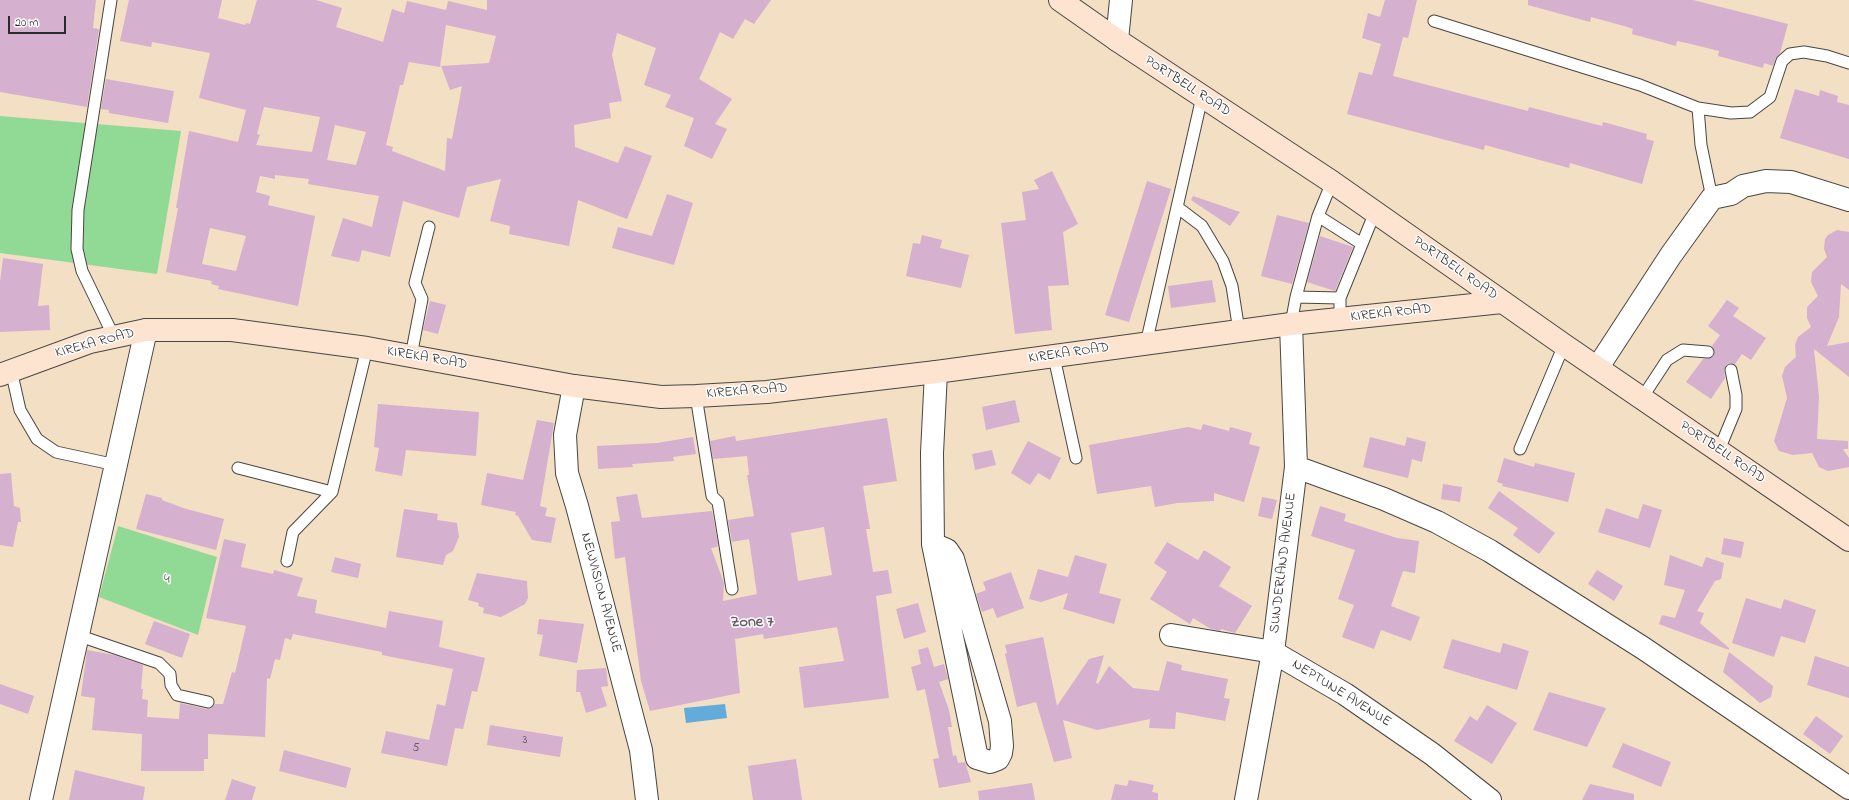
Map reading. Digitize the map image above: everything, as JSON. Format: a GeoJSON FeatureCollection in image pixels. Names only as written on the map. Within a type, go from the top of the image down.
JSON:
{"type":"FeatureCollection","features":[{"type":"Feature","properties":{"kind":"main road","name":"PORTBELL ROAD"},"geometry":{"type":"LineString","coordinates":[[1060,0],[1117,40],[1376,212],[1564,345],[1849,540]]}},
{"type":"Feature","properties":{"kind":"main road","name":"KIREKA ROAD"},"geometry":{"type":"LineString","coordinates":[[6,373],[90,342],[146,330],[232,330],[367,348],[574,386],[661,397],[696,396],[767,392],[936,372],[1291,324],[1502,302]]}},
{"type":"Feature","properties":{"kind":"street"},"geometry":{"type":"LineString","coordinates":[[1117,40],[1121,0]]}},
{"type":"Feature","properties":{"kind":"street"},"geometry":{"type":"LineString","coordinates":[[1598,368],[1671,255],[1712,198],[1731,194],[1743,186],[1766,181],[1791,182],[1849,200]]}},
{"type":"Feature","properties":{"kind":"street","name":"SUNDERLAND AVENUE"},"geometry":{"type":"LineString","coordinates":[[1246,800],[1273,652],[1296,467],[1291,324]]}},
{"type":"Feature","properties":{"kind":"street"},"geometry":{"type":"LineString","coordinates":[[41,800],[146,330]]}},
{"type":"Feature","properties":{"kind":"street"},"geometry":{"type":"LineString","coordinates":[[933,544],[947,550],[953,559],[1000,721],[1002,746],[998,759],[990,762],[976,758],[933,544],[932,453],[936,372]]}},
{"type":"Feature","properties":{"kind":"street","name":"NEWVISION AVENUE"},"geometry":{"type":"LineString","coordinates":[[574,386],[565,435],[567,473],[641,750],[647,800]]}},
{"type":"Feature","properties":{"kind":"street"},"geometry":{"type":"LineString","coordinates":[[1296,467],[1384,500],[1437,522],[1490,551],[1643,648],[1849,788]]}},
{"type":"Feature","properties":{"kind":"street","name":"NEPTUNE AVENUE"},"geometry":{"type":"LineString","coordinates":[[1171,635],[1273,652],[1345,694],[1432,754],[1490,800]]}},
{"type":"Feature","properties":{"kind":"street"},"geometry":{"type":"LineString","coordinates":[[959,670],[983,665]]}},
{"type":"Feature","properties":{"kind":"lane"},"geometry":{"type":"LineString","coordinates":[[111,0],[78,210],[77,249],[82,271],[114,337]]}},
{"type":"Feature","properties":{"kind":"lane"},"geometry":{"type":"LineString","coordinates":[[1434,21],[1640,85],[1698,108],[1731,113],[1750,112],[1770,97],[1782,61],[1790,54],[1804,52],[1827,56],[1849,63]]}},
{"type":"Feature","properties":{"kind":"lane"},"geometry":{"type":"LineString","coordinates":[[1146,344],[1202,97]]}},
{"type":"Feature","properties":{"kind":"lane"},"geometry":{"type":"LineString","coordinates":[[1698,108],[1701,145],[1712,198]]}},
{"type":"Feature","properties":{"kind":"lane"},"geometry":{"type":"LineString","coordinates":[[1291,324],[1296,297],[1318,216],[1332,182]]}},
{"type":"Feature","properties":{"kind":"lane"},"geometry":{"type":"LineString","coordinates":[[1177,207],[1202,226],[1223,261],[1232,286],[1239,331]]}},
{"type":"Feature","properties":{"kind":"lane"},"geometry":{"type":"LineString","coordinates":[[1340,320],[1340,298],[1376,212]]}},
{"type":"Feature","properties":{"kind":"lane"},"geometry":{"type":"LineString","coordinates":[[1318,216],[1362,244]]}},
{"type":"Feature","properties":{"kind":"lane"},"geometry":{"type":"LineString","coordinates":[[411,356],[422,299],[415,283],[429,227]]}},
{"type":"Feature","properties":{"kind":"lane"},"geometry":{"type":"LineString","coordinates":[[1296,297],[1340,298]]}},
{"type":"Feature","properties":{"kind":"lane"},"geometry":{"type":"LineString","coordinates":[[1520,449],[1564,345]]}},
{"type":"Feature","properties":{"kind":"lane"},"geometry":{"type":"LineString","coordinates":[[287,562],[293,532],[332,492],[367,348]]}},
{"type":"Feature","properties":{"kind":"lane"},"geometry":{"type":"LineString","coordinates":[[1642,398],[1667,360],[1684,350],[1708,352]]}},
{"type":"Feature","properties":{"kind":"lane"},"geometry":{"type":"LineString","coordinates":[[1054,356],[1076,458]]}},
{"type":"Feature","properties":{"kind":"lane"},"geometry":{"type":"LineString","coordinates":[[1719,450],[1736,409],[1736,395],[1730,370]]}},
{"type":"Feature","properties":{"kind":"lane"},"geometry":{"type":"LineString","coordinates":[[6,373],[20,410],[37,439],[56,452],[116,465]]}},
{"type":"Feature","properties":{"kind":"lane"},"geometry":{"type":"LineString","coordinates":[[696,396],[712,496],[718,502],[732,589]]}},
{"type":"Feature","properties":{"kind":"lane"},"geometry":{"type":"LineString","coordinates":[[238,468],[332,492]]}},
{"type":"Feature","properties":{"kind":"lane"},"geometry":{"type":"LineString","coordinates":[[77,635],[159,663],[170,674],[171,685],[177,695],[208,702]]}},
{"type":"Feature","properties":{"kind":"green space"},"geometry":{"type":"Polygon","coordinates":[[[0,116],[181,131],[157,274],[0,253],[0,116]]]}},
{"type":"Feature","properties":{"kind":"green space","name":"4"},"geometry":{"type":"Polygon","coordinates":[[[118,526],[217,557],[198,635],[99,597],[118,526]]]}},
{"type":"Feature","properties":{"kind":"water"},"geometry":{"type":"Polygon","coordinates":[[[725,704],[727,718],[686,723],[684,708],[725,704]]]}},
{"type":"Feature","properties":{"kind":"building"},"geometry":{"type":"Polygon","coordinates":[[[0,0],[96,0],[93,28],[99,29],[87,107],[0,92],[0,0]]]}},
{"type":"Feature","properties":{"kind":"building"},"geometry":{"type":"Polygon","coordinates":[[[129,0],[222,0],[218,18],[245,25],[246,23],[250,24],[257,0],[316,0],[342,8],[336,27],[383,42],[392,9],[404,13],[407,1],[446,10],[448,1],[487,10],[487,0],[771,0],[754,24],[745,19],[733,39],[720,32],[699,79],[732,99],[715,124],[727,129],[712,159],[684,146],[694,118],[665,107],[671,95],[644,85],[656,48],[617,33],[612,55],[622,101],[609,103],[611,118],[574,125],[575,147],[618,163],[625,146],[652,156],[627,219],[578,200],[569,246],[509,234],[510,226],[490,221],[501,179],[467,187],[459,218],[403,201],[390,257],[362,250],[359,262],[331,256],[343,218],[372,227],[379,196],[308,184],[309,179],[275,175],[275,179],[260,176],[256,192],[270,196],[268,205],[315,216],[298,306],[218,289],[219,286],[211,284],[212,281],[166,272],[178,208],[176,208],[189,131],[238,142],[246,110],[199,98],[210,53],[152,42],[151,47],[120,41],[129,0]],[[446,25],[440,67],[409,62],[403,85],[400,85],[386,145],[393,147],[392,151],[445,171],[447,138],[452,139],[462,86],[450,90],[441,66],[489,63],[496,36],[446,25]],[[264,107],[257,134],[260,135],[256,145],[312,152],[320,117],[264,107]],[[335,125],[327,160],[356,165],[366,132],[335,125]],[[210,228],[202,264],[236,271],[246,236],[210,228]]]}},
{"type":"Feature","properties":{"kind":"building"},"geometry":{"type":"Polygon","coordinates":[[[1385,0],[1417,0],[1408,38],[1403,37],[1393,76],[1528,111],[1529,107],[1602,126],[1603,122],[1647,134],[1646,139],[1654,141],[1642,184],[1570,163],[1569,168],[1485,145],[1484,150],[1347,114],[1359,72],[1372,75],[1381,44],[1362,38],[1368,13],[1380,17],[1385,0]]]}},
{"type":"Feature","properties":{"kind":"building"},"geometry":{"type":"Polygon","coordinates":[[[1528,0],[1693,0],[1788,24],[1780,53],[1773,66],[1764,63],[1763,68],[1718,56],[1719,51],[1677,41],[1676,46],[1632,34],[1633,29],[1624,26],[1591,17],[1590,22],[1528,5],[1528,0]]]}},
{"type":"Feature","properties":{"kind":"building"},"geometry":{"type":"Polygon","coordinates":[[[106,79],[174,91],[168,123],[109,113],[109,110],[101,109],[106,79]]]}},
{"type":"Feature","properties":{"kind":"building"},"geometry":{"type":"Polygon","coordinates":[[[1795,89],[1819,96],[1820,90],[1838,96],[1837,102],[1849,105],[1849,159],[1780,138],[1795,89]]]}},
{"type":"Feature","properties":{"kind":"building"},"geometry":{"type":"Polygon","coordinates":[[[1052,171],[1078,224],[1063,232],[1069,285],[1048,286],[1052,330],[1015,334],[1001,223],[1026,220],[1022,192],[1039,189],[1034,180],[1052,171]]]}},
{"type":"Feature","properties":{"kind":"building"},"geometry":{"type":"Polygon","coordinates":[[[1147,181],[1171,189],[1129,322],[1105,315],[1147,181]]]}},
{"type":"Feature","properties":{"kind":"building"},"geometry":{"type":"Polygon","coordinates":[[[667,194],[693,203],[674,265],[612,248],[618,227],[652,236],[667,194]]]}},
{"type":"Feature","properties":{"kind":"building"},"geometry":{"type":"Polygon","coordinates":[[[1193,196],[1240,212],[1230,226],[1191,200],[1193,196]]]}},
{"type":"Feature","properties":{"kind":"building"},"geometry":{"type":"Polygon","coordinates":[[[1277,215],[1309,223],[1292,284],[1261,276],[1277,215]]]}},
{"type":"Feature","properties":{"kind":"building"},"geometry":{"type":"Polygon","coordinates":[[[1837,230],[1849,232],[1849,290],[1841,284],[1839,317],[1827,346],[1849,342],[1849,377],[1814,349],[1819,397],[1817,439],[1848,441],[1848,449],[1843,449],[1849,458],[1849,467],[1828,471],[1819,467],[1812,453],[1793,455],[1779,451],[1774,441],[1787,398],[1782,376],[1785,367],[1796,357],[1795,345],[1798,337],[1811,327],[1807,318],[1807,307],[1818,296],[1811,282],[1812,272],[1827,257],[1824,249],[1825,239],[1828,235],[1837,230]]]}},
{"type":"Feature","properties":{"kind":"building"},"geometry":{"type":"Polygon","coordinates":[[[922,235],[942,240],[940,248],[969,255],[961,288],[906,276],[913,243],[920,244],[922,235]]]}},
{"type":"Feature","properties":{"kind":"building"},"geometry":{"type":"Polygon","coordinates":[[[1320,236],[1353,247],[1335,291],[1307,282],[1320,236]]]}},
{"type":"Feature","properties":{"kind":"building"},"geometry":{"type":"Polygon","coordinates":[[[3,258],[43,264],[38,306],[49,305],[50,330],[0,332],[0,282],[3,258]]]}},
{"type":"Feature","properties":{"kind":"building"},"geometry":{"type":"Polygon","coordinates":[[[1212,280],[1216,302],[1171,308],[1168,286],[1212,280]]]}},
{"type":"Feature","properties":{"kind":"building"},"geometry":{"type":"Polygon","coordinates":[[[1727,300],[1739,308],[1733,316],[1766,338],[1751,360],[1742,354],[1735,364],[1730,363],[1726,365],[1724,371],[1725,378],[1711,399],[1686,382],[1703,359],[1714,356],[1714,349],[1712,346],[1720,335],[1708,326],[1727,300]]]}},
{"type":"Feature","properties":{"kind":"building"},"geometry":{"type":"Polygon","coordinates":[[[430,301],[446,305],[438,334],[423,330],[430,301]]]}},
{"type":"Feature","properties":{"kind":"building"},"geometry":{"type":"Polygon","coordinates":[[[1015,400],[1020,422],[986,430],[982,407],[1015,400]]]}},
{"type":"Feature","properties":{"kind":"building"},"geometry":{"type":"Polygon","coordinates":[[[378,404],[479,412],[476,456],[406,450],[402,476],[375,471],[379,448],[374,447],[378,404]]]}},
{"type":"Feature","properties":{"kind":"building"},"geometry":{"type":"Polygon","coordinates":[[[887,418],[897,481],[863,486],[870,529],[866,529],[873,572],[888,570],[892,593],[876,596],[889,698],[804,708],[799,667],[844,661],[837,627],[764,639],[763,634],[735,639],[740,693],[650,711],[641,681],[625,557],[615,559],[611,522],[620,521],[616,497],[637,494],[642,518],[712,511],[718,544],[717,547],[711,548],[724,583],[723,601],[757,594],[749,539],[732,542],[728,520],[754,516],[747,475],[749,475],[747,456],[713,459],[710,441],[735,436],[736,441],[887,418]],[[824,527],[791,533],[798,581],[832,575],[824,527]]]}},
{"type":"Feature","properties":{"kind":"building"},"geometry":{"type":"Polygon","coordinates":[[[537,420],[554,423],[540,506],[547,508],[545,516],[556,518],[551,543],[532,540],[518,516],[515,515],[516,512],[481,505],[487,473],[523,480],[537,420]]]}},
{"type":"Feature","properties":{"kind":"building"},"geometry":{"type":"Polygon","coordinates":[[[1203,424],[1229,431],[1230,427],[1252,433],[1249,444],[1260,447],[1244,502],[1214,493],[1214,501],[1177,503],[1155,507],[1151,486],[1097,494],[1089,445],[1188,427],[1201,430],[1203,424]]]}},
{"type":"Feature","properties":{"kind":"building"},"geometry":{"type":"Polygon","coordinates":[[[693,437],[696,454],[673,457],[674,461],[632,464],[633,467],[598,469],[597,446],[657,443],[693,437]]]}},
{"type":"Feature","properties":{"kind":"building"},"geometry":{"type":"Polygon","coordinates":[[[1370,437],[1405,446],[1407,437],[1426,442],[1422,462],[1412,459],[1408,478],[1363,467],[1370,437]]]}},
{"type":"Feature","properties":{"kind":"building"},"geometry":{"type":"Polygon","coordinates":[[[1028,441],[1061,458],[1050,480],[1038,473],[1030,485],[1011,473],[1028,441]]]}},
{"type":"Feature","properties":{"kind":"building"},"geometry":{"type":"Polygon","coordinates":[[[992,450],[996,465],[975,470],[972,454],[992,450]]]}},
{"type":"Feature","properties":{"kind":"building"},"geometry":{"type":"Polygon","coordinates":[[[1504,458],[1534,467],[1535,463],[1575,473],[1568,502],[1502,486],[1503,484],[1497,482],[1504,458]]]}},
{"type":"Feature","properties":{"kind":"building"},"geometry":{"type":"Polygon","coordinates":[[[11,473],[14,506],[20,508],[21,522],[18,522],[13,547],[0,545],[0,474],[11,473]]]}},
{"type":"Feature","properties":{"kind":"building"},"geometry":{"type":"Polygon","coordinates":[[[1443,484],[1462,487],[1460,502],[1441,499],[1443,484]]]}},
{"type":"Feature","properties":{"kind":"building"},"geometry":{"type":"Polygon","coordinates":[[[1499,491],[1555,533],[1539,554],[1513,535],[1518,528],[1488,508],[1499,491]]]}},
{"type":"Feature","properties":{"kind":"building"},"geometry":{"type":"Polygon","coordinates":[[[146,494],[162,498],[162,500],[183,508],[224,519],[216,550],[136,529],[146,494]]]}},
{"type":"Feature","properties":{"kind":"building"},"geometry":{"type":"Polygon","coordinates":[[[1262,497],[1277,500],[1272,519],[1258,516],[1262,497]]]}},
{"type":"Feature","properties":{"kind":"building"},"geometry":{"type":"Polygon","coordinates":[[[1643,504],[1662,510],[1650,548],[1598,532],[1606,508],[1638,519],[1643,504]]]}},
{"type":"Feature","properties":{"kind":"building"},"geometry":{"type":"Polygon","coordinates":[[[1320,506],[1346,514],[1344,521],[1397,538],[1419,541],[1415,573],[1403,571],[1391,606],[1420,617],[1411,641],[1381,630],[1374,649],[1342,637],[1354,605],[1338,599],[1355,550],[1311,536],[1320,506]]]}},
{"type":"Feature","properties":{"kind":"building"},"geometry":{"type":"Polygon","coordinates":[[[404,509],[438,514],[437,520],[457,523],[459,537],[453,551],[446,555],[443,565],[396,557],[404,509]]]}},
{"type":"Feature","properties":{"kind":"building"},"geometry":{"type":"Polygon","coordinates":[[[1724,538],[1744,542],[1741,558],[1721,554],[1724,538]]]}},
{"type":"Feature","properties":{"kind":"building"},"geometry":{"type":"Polygon","coordinates":[[[224,539],[246,544],[241,567],[273,574],[274,570],[303,578],[297,596],[317,600],[315,613],[386,628],[389,611],[443,621],[439,647],[485,658],[477,692],[472,691],[463,729],[455,728],[447,766],[381,753],[386,731],[429,740],[437,704],[445,706],[453,669],[382,655],[382,652],[293,634],[291,640],[285,638],[280,660],[275,659],[270,679],[267,678],[265,737],[208,734],[208,759],[204,759],[204,771],[141,771],[142,734],[92,730],[95,698],[81,696],[87,650],[114,655],[143,665],[141,689],[143,689],[142,699],[148,700],[147,717],[179,719],[180,703],[207,709],[213,707],[215,704],[223,704],[232,672],[235,673],[246,626],[206,618],[224,539]]]}},
{"type":"Feature","properties":{"kind":"building"},"geometry":{"type":"Polygon","coordinates":[[[1167,542],[1198,560],[1204,550],[1231,567],[1219,586],[1252,606],[1235,633],[1221,629],[1220,631],[1211,629],[1193,618],[1190,624],[1150,599],[1167,572],[1154,563],[1167,542]]]}},
{"type":"Feature","properties":{"kind":"building"},"geometry":{"type":"Polygon","coordinates":[[[1075,555],[1107,564],[1099,593],[1121,599],[1114,624],[1063,609],[1068,593],[1041,602],[1029,599],[1038,569],[1068,577],[1075,555]]]}},
{"type":"Feature","properties":{"kind":"building"},"geometry":{"type":"Polygon","coordinates":[[[1670,555],[1702,567],[1706,557],[1724,563],[1721,579],[1715,581],[1697,611],[1704,613],[1700,623],[1729,648],[1729,650],[1659,624],[1662,615],[1675,618],[1685,590],[1664,585],[1670,555]]]}},
{"type":"Feature","properties":{"kind":"building"},"geometry":{"type":"Polygon","coordinates":[[[335,557],[361,564],[358,578],[331,572],[335,557]]]}},
{"type":"Feature","properties":{"kind":"building"},"geometry":{"type":"Polygon","coordinates":[[[1597,570],[1623,586],[1614,601],[1588,584],[1597,570]]]}},
{"type":"Feature","properties":{"kind":"building"},"geometry":{"type":"Polygon","coordinates":[[[1011,572],[1024,608],[997,618],[993,608],[982,612],[976,594],[986,590],[983,582],[1011,572]]]}},
{"type":"Feature","properties":{"kind":"building"},"geometry":{"type":"Polygon","coordinates":[[[477,573],[527,581],[528,598],[525,604],[501,617],[483,613],[484,608],[478,606],[479,603],[468,600],[477,573]]]}},
{"type":"Feature","properties":{"kind":"building"},"geometry":{"type":"Polygon","coordinates":[[[1746,598],[1781,609],[1784,599],[1816,610],[1805,643],[1781,636],[1774,657],[1732,643],[1746,598]]]}},
{"type":"Feature","properties":{"kind":"building"},"geometry":{"type":"Polygon","coordinates":[[[918,603],[926,632],[904,639],[896,609],[918,603]]]}},
{"type":"Feature","properties":{"kind":"building"},"geometry":{"type":"Polygon","coordinates":[[[539,619],[584,624],[577,663],[539,656],[543,635],[537,634],[539,619]]]}},
{"type":"Feature","properties":{"kind":"building"},"geometry":{"type":"Polygon","coordinates":[[[154,621],[190,634],[182,658],[145,644],[154,621]]]}},
{"type":"Feature","properties":{"kind":"building"},"geometry":{"type":"Polygon","coordinates":[[[1043,637],[1057,706],[1089,659],[1104,655],[1096,683],[1098,684],[1109,666],[1133,688],[1159,691],[1167,661],[1182,665],[1181,670],[1228,679],[1224,698],[1230,699],[1225,721],[1176,712],[1175,729],[1149,728],[1150,719],[1097,730],[1063,720],[1072,758],[1054,762],[1036,702],[1017,707],[1005,654],[1007,653],[1005,645],[1043,637]]]}},
{"type":"Feature","properties":{"kind":"building"},"geometry":{"type":"Polygon","coordinates":[[[1452,639],[1500,653],[1503,643],[1529,651],[1517,690],[1443,668],[1452,639]]]}},
{"type":"Feature","properties":{"kind":"building"},"geometry":{"type":"Polygon","coordinates":[[[928,647],[934,667],[944,664],[948,679],[939,682],[949,710],[952,727],[948,727],[953,756],[956,755],[958,763],[965,762],[971,782],[939,788],[933,759],[939,758],[925,689],[917,691],[911,667],[921,664],[918,650],[928,647]]]}},
{"type":"Feature","properties":{"kind":"building"},"geometry":{"type":"Polygon","coordinates":[[[1729,652],[1773,686],[1771,697],[1760,703],[1723,672],[1729,652]]]}},
{"type":"Feature","properties":{"kind":"building"},"geometry":{"type":"Polygon","coordinates":[[[1815,656],[1849,667],[1849,698],[1807,685],[1815,656]]]}},
{"type":"Feature","properties":{"kind":"building"},"geometry":{"type":"Polygon","coordinates":[[[606,668],[608,686],[601,687],[607,706],[586,713],[580,692],[576,692],[577,670],[606,668]]]}},
{"type":"Feature","properties":{"kind":"building"},"geometry":{"type":"Polygon","coordinates":[[[0,684],[34,696],[28,714],[0,704],[0,684]]]}},
{"type":"Feature","properties":{"kind":"building"},"geometry":{"type":"Polygon","coordinates":[[[1549,692],[1606,708],[1587,747],[1533,730],[1549,692]]]}},
{"type":"Feature","properties":{"kind":"building"},"geometry":{"type":"Polygon","coordinates":[[[1487,705],[1517,723],[1492,764],[1454,741],[1470,716],[1477,721],[1487,705]]]}},
{"type":"Feature","properties":{"kind":"building"},"geometry":{"type":"Polygon","coordinates":[[[1816,716],[1843,736],[1830,754],[1803,734],[1816,716]]]}},
{"type":"Feature","properties":{"kind":"building"},"geometry":{"type":"Polygon","coordinates":[[[490,725],[563,737],[560,757],[487,745],[490,725]]]}},
{"type":"Feature","properties":{"kind":"building"},"geometry":{"type":"Polygon","coordinates":[[[1623,743],[1671,762],[1661,787],[1612,767],[1623,743]]]}},
{"type":"Feature","properties":{"kind":"building"},"geometry":{"type":"Polygon","coordinates":[[[284,750],[351,768],[346,788],[279,771],[284,750]]]}},
{"type":"Feature","properties":{"kind":"building"},"geometry":{"type":"Polygon","coordinates":[[[796,759],[802,800],[753,800],[748,766],[796,759]]]}},
{"type":"Feature","properties":{"kind":"building"},"geometry":{"type":"Polygon","coordinates":[[[75,770],[145,787],[143,800],[69,800],[75,770]]]}},
{"type":"Feature","properties":{"kind":"building"},"geometry":{"type":"Polygon","coordinates":[[[232,779],[256,787],[252,800],[225,800],[232,779]]]}},
{"type":"Feature","properties":{"kind":"building"},"geometry":{"type":"Polygon","coordinates":[[[1129,780],[1154,785],[1152,792],[1158,793],[1158,800],[1111,800],[1115,784],[1127,786],[1129,780]]]}},
{"type":"Feature","properties":{"kind":"building"},"geometry":{"type":"Polygon","coordinates":[[[1032,783],[1035,800],[979,800],[978,791],[1032,783]]]}},
{"type":"Feature","properties":{"kind":"building"},"geometry":{"type":"Polygon","coordinates":[[[1590,784],[1634,794],[1634,800],[1582,800],[1590,784]]]}},
{"type":"Feature","properties":{"kind":"district","name":"Zone 7"},"geometry":{"type":"Point","coordinates":[752,623]}}]}
